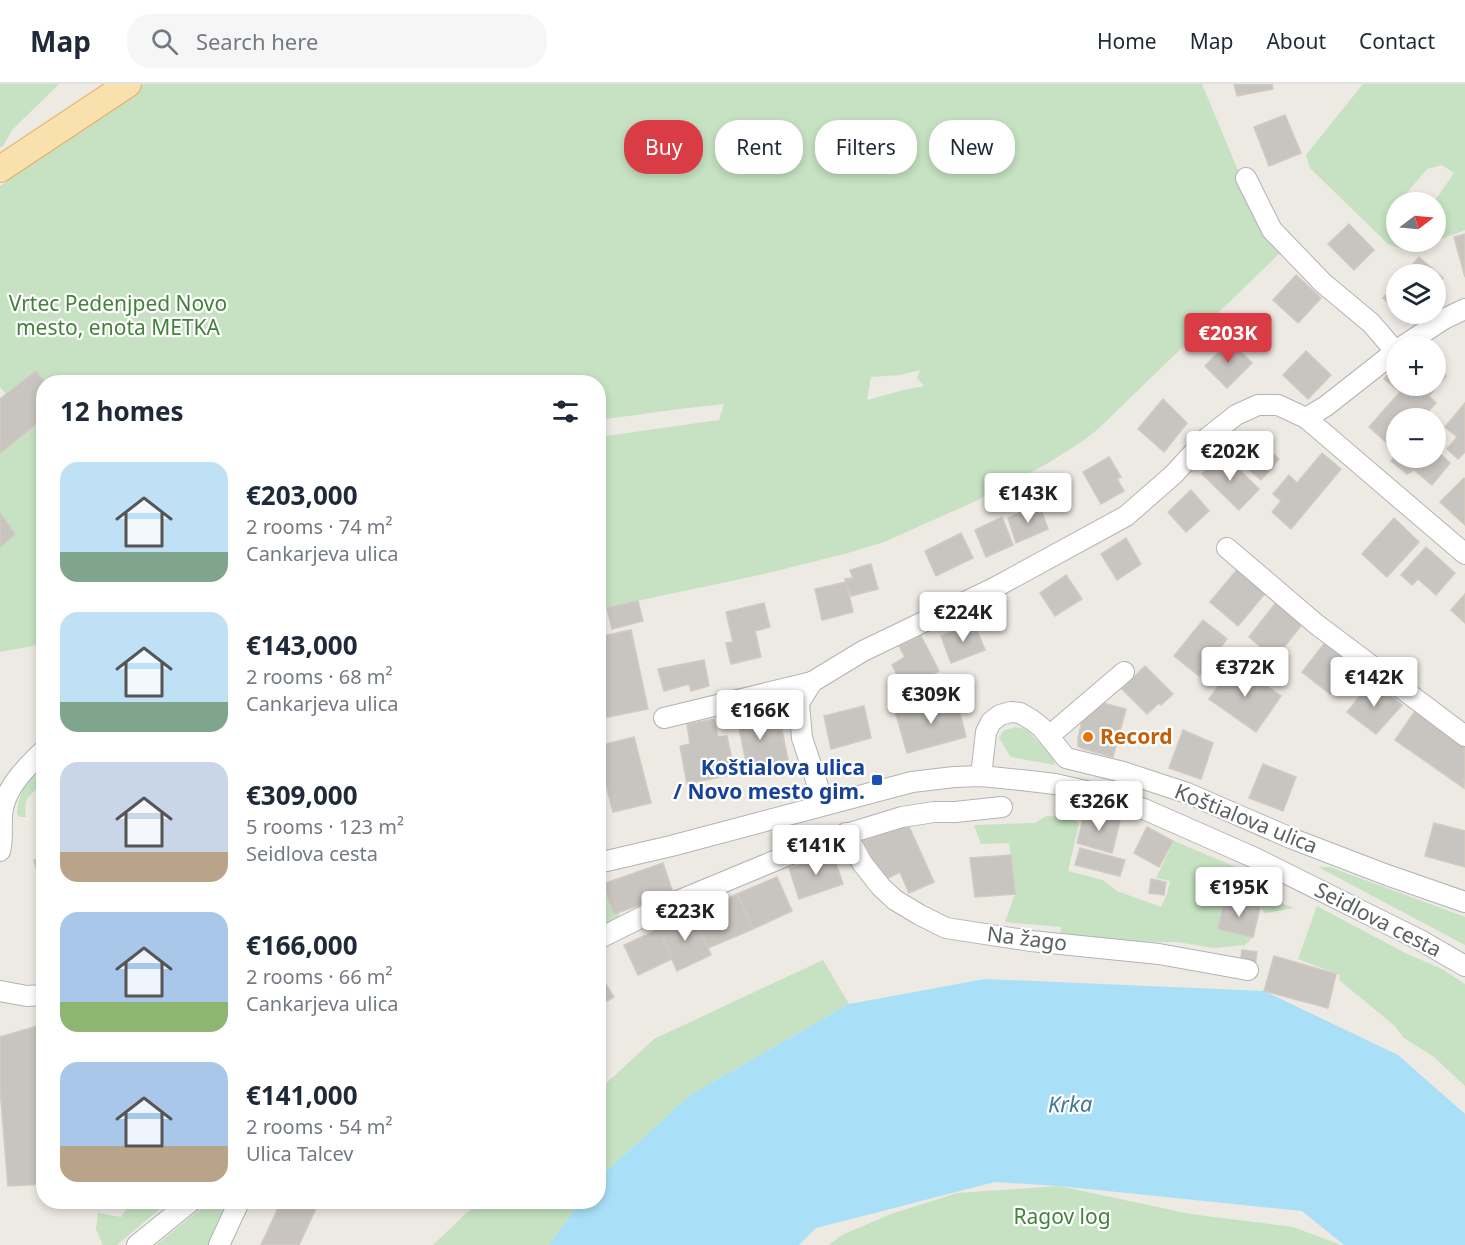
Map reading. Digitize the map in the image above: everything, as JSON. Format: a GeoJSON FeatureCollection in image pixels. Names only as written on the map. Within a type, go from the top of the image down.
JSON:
{"type":"FeatureCollection","features":[{"type":"Feature","properties":{"kind":"main road"},"geometry":{"type":"LineString","coordinates":[[0,169],[128,84]]}},
{"type":"Feature","properties":{"kind":"street"},"geometry":{"type":"LineString","coordinates":[[1246,178],[1272,230],[1323,283],[1371,323],[1386,340]]}},
{"type":"Feature","properties":{"kind":"street"},"geometry":{"type":"LineString","coordinates":[[1418,336],[1444,319],[1465,309]]}},
{"type":"Feature","properties":{"kind":"street"},"geometry":{"type":"LineString","coordinates":[[1306,418],[1326,406],[1386,359]]}},
{"type":"Feature","properties":{"kind":"street"},"geometry":{"type":"LineString","coordinates":[[664,718],[812,682],[863,651],[994,588],[1126,516],[1174,474],[1207,438],[1236,415],[1258,405],[1278,405],[1306,418],[1465,554]]}},
{"type":"Feature","properties":{"kind":"street"},"geometry":{"type":"LineString","coordinates":[[1227,548],[1316,624],[1465,736]]}},
{"type":"Feature","properties":{"kind":"street"},"geometry":{"type":"LineString","coordinates":[[1049,736],[1124,672]]}},
{"type":"Feature","properties":{"kind":"street"},"geometry":{"type":"LineString","coordinates":[[812,682],[799,703],[802,738],[823,805]]}},
{"type":"Feature","properties":{"kind":"street","name":"Koštialova ulica"},"geometry":{"type":"LineString","coordinates":[[981,776],[986,732],[991,722],[1000,715],[1011,712],[1020,713],[1032,720],[1049,736],[1066,758],[1123,772],[1187,793],[1293,839],[1465,902]]}},
{"type":"Feature","properties":{"kind":"street"},"geometry":{"type":"LineString","coordinates":[[0,851],[2,806],[14,782],[36,759]]}},
{"type":"Feature","properties":{"kind":"street","name":"Seidlova cesta"},"geometry":{"type":"LineString","coordinates":[[606,861],[912,782],[981,776],[1055,784],[1095,793],[1144,809],[1265,863],[1420,940],[1465,966]]}},
{"type":"Feature","properties":{"kind":"street"},"geometry":{"type":"LineString","coordinates":[[606,935],[656,910],[846,833],[902,817],[1002,807]]}},
{"type":"Feature","properties":{"kind":"street","name":"Na žago"},"geometry":{"type":"LineString","coordinates":[[846,833],[862,863],[881,887],[895,900],[946,928],[1031,941],[1159,954],[1248,970]]}},
{"type":"Feature","properties":{"kind":"street"},"geometry":{"type":"LineString","coordinates":[[0,991],[36,995]]}},
{"type":"Feature","properties":{"kind":"street"},"geometry":{"type":"LineString","coordinates":[[137,1245],[181,1209]]}},
{"type":"Feature","properties":{"kind":"street"},"geometry":{"type":"LineString","coordinates":[[219,1245],[236,1209]]}},
{"type":"Feature","properties":{"kind":"green space"},"geometry":{"type":"Polygon","coordinates":[[[0,84],[59,84],[12,130],[3,146],[0,147],[0,84]]]}},
{"type":"Feature","properties":{"kind":"green space","name":"Vrtec Pedenjped Novo mesto, enota METKA"},"geometry":{"type":"Polygon","coordinates":[[[144,84],[1202,84],[1244,185],[1283,250],[1098,429],[1048,463],[978,500],[884,542],[848,553],[764,574],[606,608],[606,436],[719,420],[724,404],[606,419],[606,375],[39,375],[36,371],[6,394],[0,387],[0,186],[144,84]],[[920,370],[900,375],[871,377],[867,400],[924,386],[917,378],[920,370]]]}},
{"type":"Feature","properties":{"kind":"green space"},"geometry":{"type":"Polygon","coordinates":[[[1363,84],[1465,84],[1465,230],[1446,237],[1446,192],[1441,192],[1454,173],[1442,165],[1427,169],[1407,192],[1386,192],[1386,242],[1310,168],[1306,155],[1363,84]]]}},
{"type":"Feature","properties":{"kind":"green space"},"geometry":{"type":"Polygon","coordinates":[[[36,424],[36,645],[0,652],[0,547],[15,533],[0,513],[0,453],[36,424]]]}},
{"type":"Feature","properties":{"kind":"green space"},"geometry":{"type":"Polygon","coordinates":[[[1015,727],[1028,731],[1053,758],[1055,765],[1011,757],[999,738],[1003,731],[1015,727]]]}},
{"type":"Feature","properties":{"kind":"green space"},"geometry":{"type":"Polygon","coordinates":[[[36,768],[36,789],[26,801],[26,817],[20,817],[17,814],[18,806],[29,778],[36,768]]]}},
{"type":"Feature","properties":{"kind":"green space"},"geometry":{"type":"Polygon","coordinates":[[[1046,816],[1071,817],[1079,824],[1068,871],[1103,880],[1117,891],[1161,907],[1170,881],[1156,878],[1174,841],[1250,873],[1282,890],[1266,887],[1233,870],[1227,880],[1248,891],[1294,908],[1265,913],[1260,907],[1225,899],[1218,929],[1253,937],[1245,945],[1214,948],[1177,942],[1060,941],[1061,927],[1005,922],[1015,894],[1009,843],[981,844],[974,825],[1035,823],[1046,816]]]}},
{"type":"Feature","properties":{"kind":"green space"},"geometry":{"type":"Polygon","coordinates":[[[1318,867],[1330,867],[1465,917],[1465,945],[1318,867]]]}},
{"type":"Feature","properties":{"kind":"green space"},"geometry":{"type":"Polygon","coordinates":[[[606,891],[614,914],[619,912],[620,920],[606,927],[606,891]]]}},
{"type":"Feature","properties":{"kind":"green space"},"geometry":{"type":"Polygon","coordinates":[[[1317,906],[1405,953],[1442,969],[1465,984],[1465,1086],[1434,1057],[1404,1038],[1395,1026],[1339,980],[1340,975],[1298,959],[1317,906]]]}},
{"type":"Feature","properties":{"kind":"green space"},"geometry":{"type":"Polygon","coordinates":[[[823,960],[849,1004],[690,1095],[606,1172],[606,1084],[654,1039],[823,960]]]}},
{"type":"Feature","properties":{"kind":"green space","name":"Ragov log"},"geometry":{"type":"Polygon","coordinates":[[[1059,1186],[1190,1214],[1293,1227],[1341,1245],[829,1245],[842,1235],[891,1214],[957,1193],[1059,1186]]]}},
{"type":"Feature","properties":{"kind":"green space"},"geometry":{"type":"Polygon","coordinates":[[[126,1209],[160,1209],[117,1245],[103,1245],[96,1229],[98,1213],[121,1217],[126,1209]]]}},
{"type":"Feature","properties":{"kind":"green space"},"geometry":{"type":"Polygon","coordinates":[[[200,1209],[227,1209],[209,1245],[156,1245],[200,1209]]]}},
{"type":"Feature","properties":{"kind":"green space"},"geometry":{"type":"Polygon","coordinates":[[[471,1209],[575,1209],[549,1245],[433,1245],[471,1209]]]}},
{"type":"Feature","properties":{"kind":"water","name":"Krka"},"geometry":{"type":"Polygon","coordinates":[[[985,979],[1264,991],[1398,1055],[1465,1114],[1465,1245],[1344,1245],[1302,1211],[1059,1186],[995,1182],[816,1228],[799,1245],[549,1245],[575,1209],[606,1209],[606,1172],[690,1095],[849,1004],[985,979]]]}},
{"type":"Feature","properties":{"kind":"building"},"geometry":{"type":"Polygon","coordinates":[[[1234,84],[1272,84],[1273,89],[1237,96],[1234,84]]]}},
{"type":"Feature","properties":{"kind":"building"},"geometry":{"type":"Polygon","coordinates":[[[1285,115],[1301,153],[1269,166],[1254,127],[1285,115]]]}},
{"type":"Feature","properties":{"kind":"building"},"geometry":{"type":"Polygon","coordinates":[[[1349,224],[1374,250],[1354,270],[1328,244],[1349,224]]]}},
{"type":"Feature","properties":{"kind":"building"},"geometry":{"type":"Polygon","coordinates":[[[1465,234],[1465,277],[1454,237],[1465,234]]]}},
{"type":"Feature","properties":{"kind":"building"},"geometry":{"type":"Polygon","coordinates":[[[1419,257],[1427,264],[1413,264],[1419,257]]]}},
{"type":"Feature","properties":{"kind":"building"},"geometry":{"type":"Polygon","coordinates":[[[1296,275],[1321,298],[1298,323],[1273,300],[1296,275]]]}},
{"type":"Feature","properties":{"kind":"building"},"geometry":{"type":"Polygon","coordinates":[[[1230,341],[1252,363],[1227,388],[1205,366],[1230,341]]]}},
{"type":"Feature","properties":{"kind":"building"},"geometry":{"type":"Polygon","coordinates":[[[1306,351],[1331,375],[1308,399],[1283,375],[1306,351]]]}},
{"type":"Feature","properties":{"kind":"building"},"geometry":{"type":"Polygon","coordinates":[[[36,371],[39,375],[36,375],[36,424],[0,453],[0,399],[36,371]]]}},
{"type":"Feature","properties":{"kind":"building"},"geometry":{"type":"Polygon","coordinates":[[[1396,396],[1429,396],[1436,403],[1431,408],[1386,408],[1386,442],[1369,427],[1396,396]]]}},
{"type":"Feature","properties":{"kind":"building"},"geometry":{"type":"Polygon","coordinates":[[[1163,399],[1187,423],[1164,452],[1138,429],[1163,399]]]}},
{"type":"Feature","properties":{"kind":"building"},"geometry":{"type":"Polygon","coordinates":[[[1465,403],[1465,452],[1458,459],[1447,449],[1457,437],[1446,426],[1465,403]]]}},
{"type":"Feature","properties":{"kind":"building"},"geometry":{"type":"Polygon","coordinates":[[[1265,447],[1279,459],[1261,480],[1248,469],[1265,447]]]}},
{"type":"Feature","properties":{"kind":"building"},"geometry":{"type":"Polygon","coordinates":[[[1222,453],[1259,489],[1239,510],[1202,474],[1222,453]]]}},
{"type":"Feature","properties":{"kind":"building"},"geometry":{"type":"Polygon","coordinates":[[[1322,453],[1341,469],[1291,529],[1272,512],[1281,501],[1273,494],[1289,475],[1297,483],[1322,453]]]}},
{"type":"Feature","properties":{"kind":"building"},"geometry":{"type":"Polygon","coordinates":[[[1109,457],[1121,477],[1117,479],[1124,491],[1101,504],[1083,472],[1109,457]]]}},
{"type":"Feature","properties":{"kind":"building"},"geometry":{"type":"Polygon","coordinates":[[[1400,468],[1446,468],[1432,485],[1414,470],[1407,474],[1400,468]]]}},
{"type":"Feature","properties":{"kind":"building"},"geometry":{"type":"Polygon","coordinates":[[[1465,479],[1465,525],[1440,502],[1465,479]]]}},
{"type":"Feature","properties":{"kind":"building"},"geometry":{"type":"Polygon","coordinates":[[[1191,490],[1209,511],[1186,532],[1168,512],[1191,490]]]}},
{"type":"Feature","properties":{"kind":"building"},"geometry":{"type":"Polygon","coordinates":[[[1039,504],[1048,529],[1016,543],[1008,518],[1039,504]]]}},
{"type":"Feature","properties":{"kind":"building"},"geometry":{"type":"Polygon","coordinates":[[[0,513],[15,534],[0,547],[0,513]]]}},
{"type":"Feature","properties":{"kind":"building"},"geometry":{"type":"Polygon","coordinates":[[[1002,517],[1013,545],[986,557],[975,530],[1002,517]]]}},
{"type":"Feature","properties":{"kind":"building"},"geometry":{"type":"Polygon","coordinates":[[[1394,518],[1419,542],[1387,577],[1362,554],[1394,518]]]}},
{"type":"Feature","properties":{"kind":"building"},"geometry":{"type":"Polygon","coordinates":[[[961,533],[973,558],[936,576],[925,551],[961,533]]]}},
{"type":"Feature","properties":{"kind":"building"},"geometry":{"type":"Polygon","coordinates":[[[1126,538],[1141,564],[1117,580],[1101,554],[1126,538]]]}},
{"type":"Feature","properties":{"kind":"building"},"geometry":{"type":"Polygon","coordinates":[[[1426,547],[1455,573],[1436,595],[1418,579],[1412,585],[1401,575],[1426,547]]]}},
{"type":"Feature","properties":{"kind":"building"},"geometry":{"type":"Polygon","coordinates":[[[871,564],[878,589],[851,596],[845,579],[853,578],[850,570],[871,564]]]}},
{"type":"Feature","properties":{"kind":"building"},"geometry":{"type":"Polygon","coordinates":[[[1240,566],[1267,591],[1238,626],[1210,602],[1240,566]]]}},
{"type":"Feature","properties":{"kind":"building"},"geometry":{"type":"Polygon","coordinates":[[[1066,575],[1082,599],[1055,616],[1040,593],[1066,575]]]}},
{"type":"Feature","properties":{"kind":"building"},"geometry":{"type":"Polygon","coordinates":[[[846,582],[853,612],[822,620],[815,589],[846,582]]]}},
{"type":"Feature","properties":{"kind":"building"},"geometry":{"type":"Polygon","coordinates":[[[1465,594],[1465,623],[1451,610],[1465,594]]]}},
{"type":"Feature","properties":{"kind":"building"},"geometry":{"type":"Polygon","coordinates":[[[1278,600],[1303,623],[1278,655],[1271,647],[1264,650],[1249,637],[1278,600]]]}},
{"type":"Feature","properties":{"kind":"building"},"geometry":{"type":"Polygon","coordinates":[[[638,601],[643,621],[612,629],[607,608],[638,601]]]}},
{"type":"Feature","properties":{"kind":"building"},"geometry":{"type":"Polygon","coordinates":[[[764,603],[770,627],[755,631],[761,657],[731,664],[726,643],[733,642],[726,612],[764,603]]]}},
{"type":"Feature","properties":{"kind":"building"},"geometry":{"type":"Polygon","coordinates":[[[1203,620],[1227,639],[1199,676],[1174,656],[1203,620]]]}},
{"type":"Feature","properties":{"kind":"building"},"geometry":{"type":"Polygon","coordinates":[[[974,623],[985,650],[951,663],[941,636],[974,623]]]}},
{"type":"Feature","properties":{"kind":"building"},"geometry":{"type":"Polygon","coordinates":[[[631,630],[648,709],[606,717],[606,635],[631,630]]]}},
{"type":"Feature","properties":{"kind":"building"},"geometry":{"type":"Polygon","coordinates":[[[921,636],[939,671],[905,690],[892,665],[905,657],[899,646],[921,636]]]}},
{"type":"Feature","properties":{"kind":"building"},"geometry":{"type":"Polygon","coordinates":[[[1327,640],[1357,664],[1330,694],[1302,672],[1327,640]]]}},
{"type":"Feature","properties":{"kind":"building"},"geometry":{"type":"Polygon","coordinates":[[[704,660],[709,686],[691,691],[689,684],[664,691],[658,669],[704,660]]]}},
{"type":"Feature","properties":{"kind":"building"},"geometry":{"type":"Polygon","coordinates":[[[1234,663],[1281,696],[1256,732],[1209,699],[1234,663]]]}},
{"type":"Feature","properties":{"kind":"building"},"geometry":{"type":"Polygon","coordinates":[[[1145,666],[1173,694],[1147,714],[1122,689],[1145,666]]]}},
{"type":"Feature","properties":{"kind":"building"},"geometry":{"type":"Polygon","coordinates":[[[1372,681],[1402,705],[1376,734],[1347,712],[1372,681]]]}},
{"type":"Feature","properties":{"kind":"building"},"geometry":{"type":"Polygon","coordinates":[[[956,697],[966,737],[907,753],[896,714],[956,697]]]}},
{"type":"Feature","properties":{"kind":"building"},"geometry":{"type":"Polygon","coordinates":[[[1099,702],[1126,709],[1113,757],[1078,746],[1082,721],[1086,719],[1090,708],[1099,702]]]}},
{"type":"Feature","properties":{"kind":"building"},"geometry":{"type":"Polygon","coordinates":[[[864,706],[871,738],[831,749],[824,716],[864,706]]]}},
{"type":"Feature","properties":{"kind":"building"},"geometry":{"type":"Polygon","coordinates":[[[756,708],[760,729],[781,725],[788,760],[747,768],[736,712],[756,708]]]}},
{"type":"Feature","properties":{"kind":"building"},"geometry":{"type":"Polygon","coordinates":[[[1415,711],[1465,746],[1464,788],[1395,740],[1415,711]]]}},
{"type":"Feature","properties":{"kind":"building"},"geometry":{"type":"Polygon","coordinates":[[[714,719],[718,737],[727,736],[735,774],[687,784],[680,746],[690,744],[687,724],[714,719]]]}},
{"type":"Feature","properties":{"kind":"building"},"geometry":{"type":"Polygon","coordinates":[[[1183,730],[1213,743],[1201,779],[1169,768],[1183,730]]]}},
{"type":"Feature","properties":{"kind":"building"},"geometry":{"type":"Polygon","coordinates":[[[634,737],[651,803],[613,812],[606,784],[606,744],[634,737]]]}},
{"type":"Feature","properties":{"kind":"building"},"geometry":{"type":"Polygon","coordinates":[[[1263,764],[1296,777],[1283,811],[1249,798],[1263,764]]]}},
{"type":"Feature","properties":{"kind":"building"},"geometry":{"type":"Polygon","coordinates":[[[1085,812],[1120,821],[1112,853],[1077,843],[1085,812]]]}},
{"type":"Feature","properties":{"kind":"building"},"geometry":{"type":"Polygon","coordinates":[[[907,822],[934,882],[909,893],[900,872],[882,881],[864,841],[907,822]]]}},
{"type":"Feature","properties":{"kind":"building"},"geometry":{"type":"Polygon","coordinates":[[[1434,823],[1465,831],[1465,867],[1425,856],[1434,823]]]}},
{"type":"Feature","properties":{"kind":"building"},"geometry":{"type":"Polygon","coordinates":[[[1147,827],[1173,841],[1159,867],[1134,853],[1147,827]]]}},
{"type":"Feature","properties":{"kind":"building"},"geometry":{"type":"Polygon","coordinates":[[[1080,848],[1125,860],[1120,876],[1075,865],[1080,848]]]}},
{"type":"Feature","properties":{"kind":"building"},"geometry":{"type":"Polygon","coordinates":[[[833,854],[843,884],[799,899],[789,868],[833,854]]]}},
{"type":"Feature","properties":{"kind":"building"},"geometry":{"type":"Polygon","coordinates":[[[1011,855],[1015,894],[975,897],[970,858],[1011,855]]]}},
{"type":"Feature","properties":{"kind":"building"},"geometry":{"type":"Polygon","coordinates":[[[663,863],[673,893],[614,914],[606,892],[606,883],[663,863]]]}},
{"type":"Feature","properties":{"kind":"building"},"geometry":{"type":"Polygon","coordinates":[[[1233,871],[1252,881],[1247,890],[1228,880],[1233,871]]]}},
{"type":"Feature","properties":{"kind":"building"},"geometry":{"type":"Polygon","coordinates":[[[777,877],[792,911],[753,929],[737,894],[777,877]]]}},
{"type":"Feature","properties":{"kind":"building"},"geometry":{"type":"Polygon","coordinates":[[[1151,879],[1166,882],[1164,895],[1149,893],[1151,879]]]}},
{"type":"Feature","properties":{"kind":"building"},"geometry":{"type":"Polygon","coordinates":[[[737,894],[753,929],[708,948],[693,914],[737,894]]]}},
{"type":"Feature","properties":{"kind":"building"},"geometry":{"type":"Polygon","coordinates":[[[1225,899],[1260,907],[1253,937],[1218,929],[1225,899]]]}},
{"type":"Feature","properties":{"kind":"building"},"geometry":{"type":"Polygon","coordinates":[[[693,914],[711,955],[677,971],[659,929],[693,914]]]}},
{"type":"Feature","properties":{"kind":"building"},"geometry":{"type":"Polygon","coordinates":[[[659,929],[672,959],[638,975],[624,945],[659,929]]]}},
{"type":"Feature","properties":{"kind":"building"},"geometry":{"type":"Polygon","coordinates":[[[1242,950],[1257,952],[1255,966],[1240,963],[1242,950]]]}},
{"type":"Feature","properties":{"kind":"building"},"geometry":{"type":"Polygon","coordinates":[[[1274,956],[1336,974],[1328,1008],[1264,991],[1274,956]]]}},
{"type":"Feature","properties":{"kind":"building"},"geometry":{"type":"Polygon","coordinates":[[[606,984],[614,997],[606,1002],[606,984]]]}},
{"type":"Feature","properties":{"kind":"building"},"geometry":{"type":"Polygon","coordinates":[[[36,1026],[36,1184],[8,1186],[0,1088],[0,1037],[36,1026]]]}},
{"type":"Feature","properties":{"kind":"building"},"geometry":{"type":"Polygon","coordinates":[[[278,1209],[316,1209],[299,1245],[261,1245],[278,1209]]]}},
{"type":"Feature","properties":{"kind":"place","name":"Record"},"geometry":{"type":"Point","coordinates":[1088,737]}},
{"type":"Feature","properties":{"kind":"place","name":"Koštialova ulica / Novo mesto gim."},"geometry":{"type":"Point","coordinates":[877,780]}}]}
